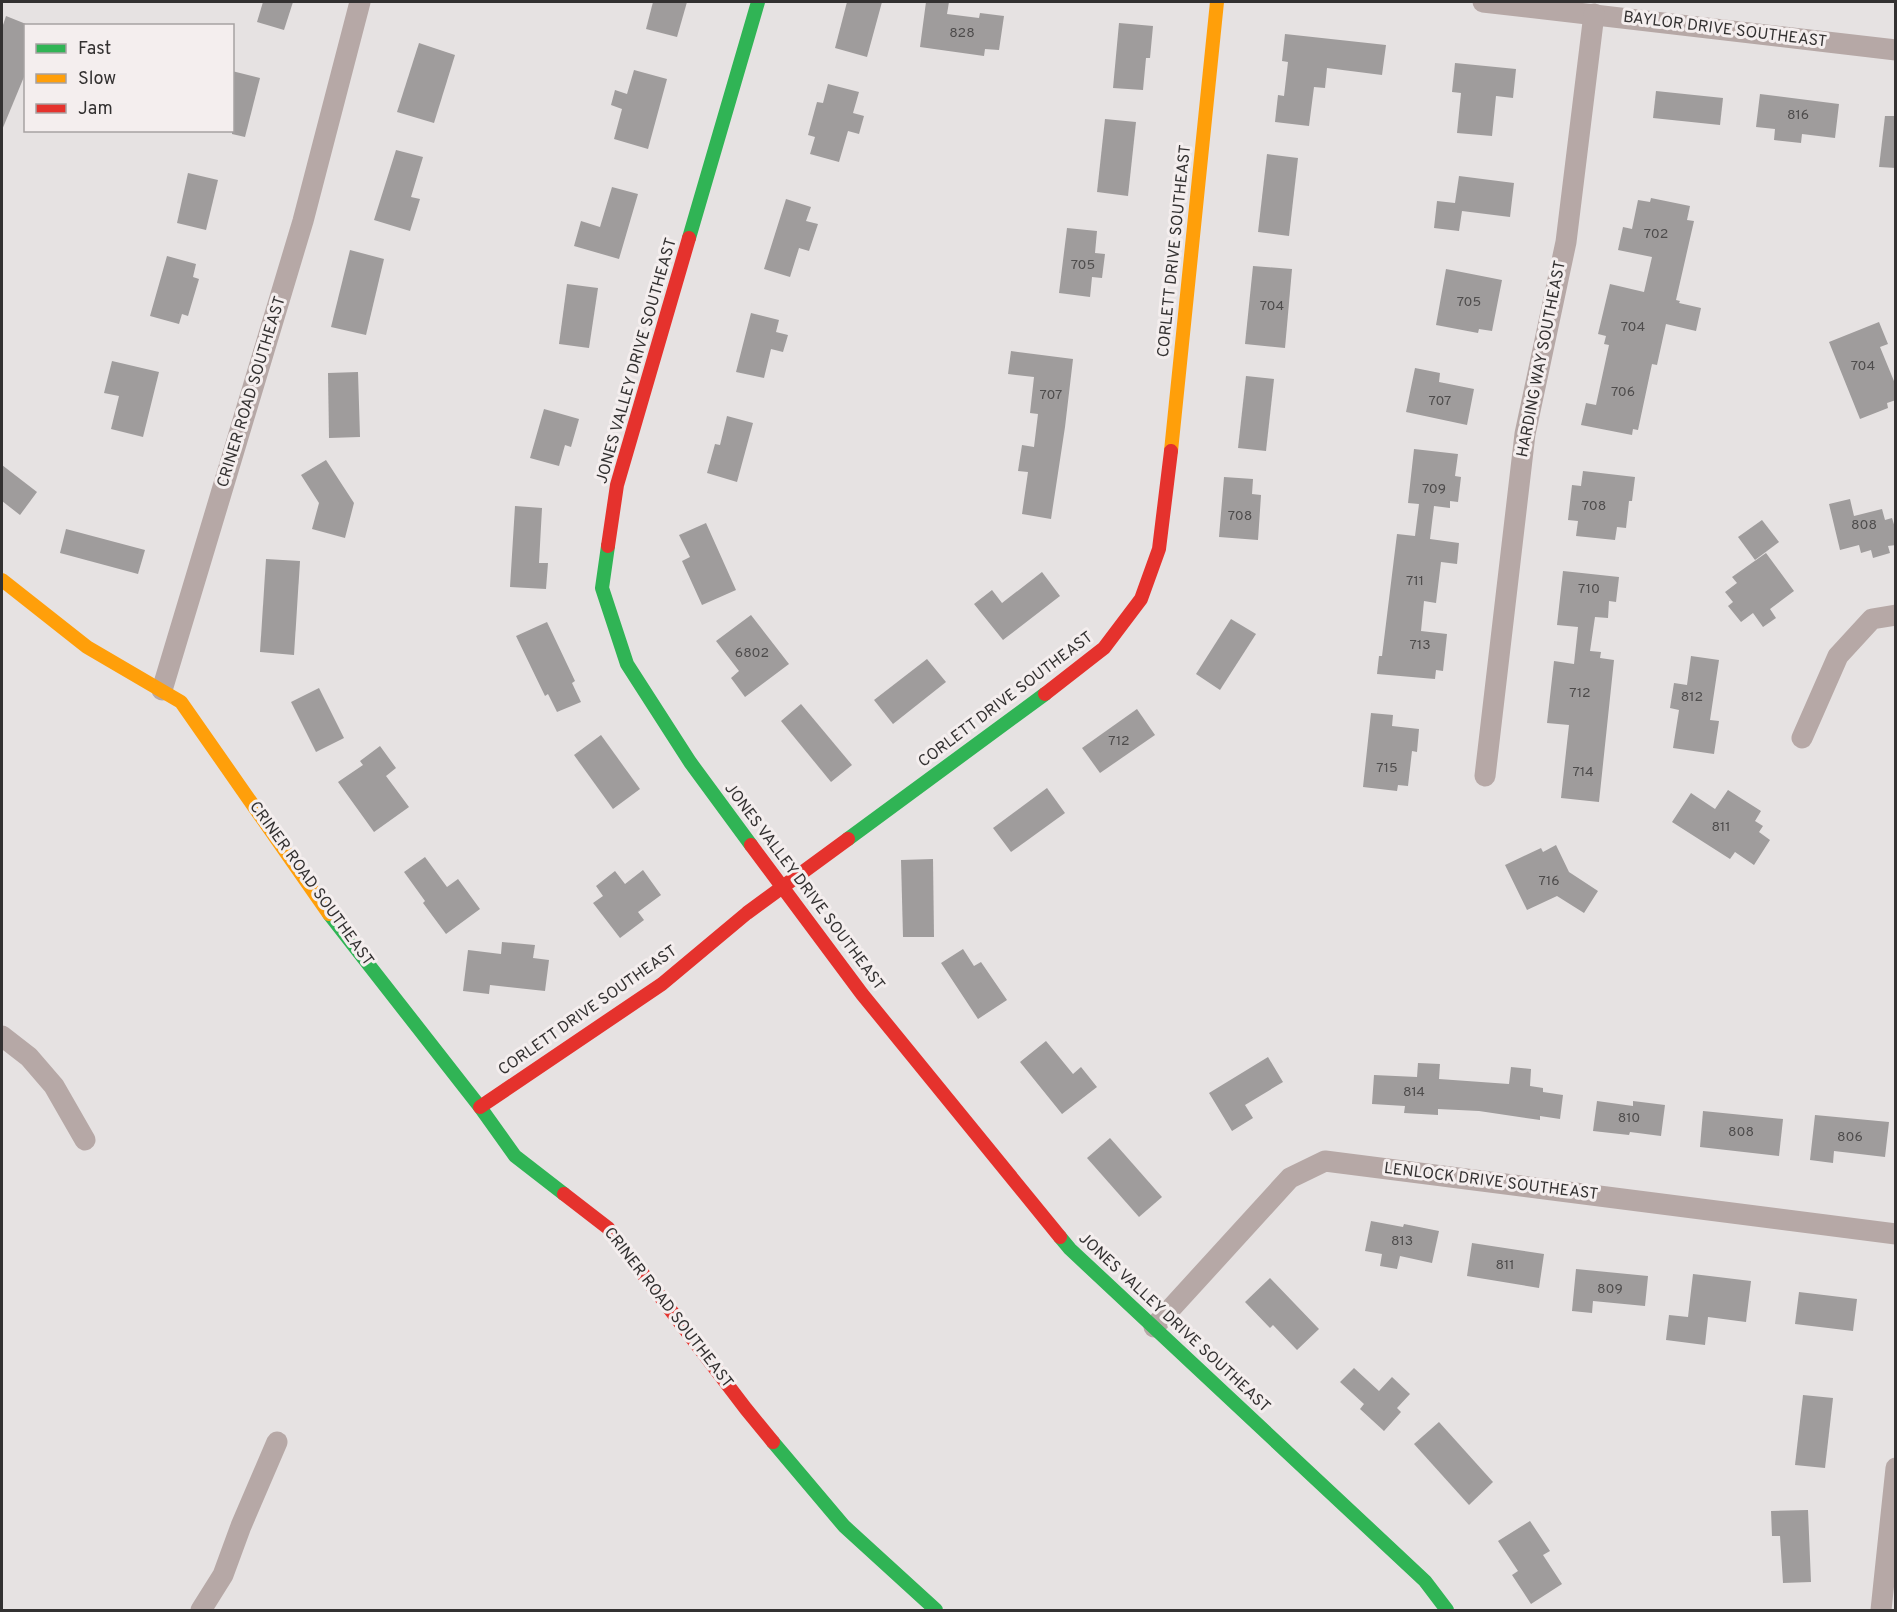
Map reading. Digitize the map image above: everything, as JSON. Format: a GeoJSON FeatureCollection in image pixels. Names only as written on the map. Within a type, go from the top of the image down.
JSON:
{"type":"FeatureCollection","features":[{"type":"Feature","properties":{"kind":"street","name":"CRINER ROAD SOUTHEAST"},"geometry":{"type":"LineString","coordinates":[[360,2],[303,221],[162,690],[181,702],[335,922],[480,1107],[515,1156],[608,1228],[746,1408],[844,1526],[936,1611]]}},
{"type":"Feature","properties":{"kind":"street","name":"JONES VALLEY DRIVE SOUTHEAST"},"geometry":{"type":"LineString","coordinates":[[758,2],[617,485],[602,588],[627,664],[690,762],[862,994],[1070,1250],[1425,1581],[1447,1611]]}},
{"type":"Feature","properties":{"kind":"street","name":"CORLETT DRIVE SOUTHEAST"},"geometry":{"type":"LineString","coordinates":[[480,1107],[662,984],[747,912],[1023,711],[1104,648],[1141,599],[1159,549],[1174,427],[1217,2]]}},
{"type":"Feature","properties":{"kind":"street","name":"BAYLOR DRIVE SOUTHEAST"},"geometry":{"type":"LineString","coordinates":[[1483,2],[1896,50]]}},
{"type":"Feature","properties":{"kind":"street","name":"HARDING WAY SOUTHEAST"},"geometry":{"type":"LineString","coordinates":[[1485,776],[1525,434],[1566,242],[1594,14]]}},
{"type":"Feature","properties":{"kind":"street"},"geometry":{"type":"LineString","coordinates":[[2,580],[87,647],[162,690]]}},
{"type":"Feature","properties":{"kind":"street"},"geometry":{"type":"LineString","coordinates":[[1802,738],[1838,656],[1872,619],[1896,615]]}},
{"type":"Feature","properties":{"kind":"street"},"geometry":{"type":"LineString","coordinates":[[2,1036],[29,1057],[54,1086],[85,1140]]}},
{"type":"Feature","properties":{"kind":"street","name":"LENLOCK DRIVE SOUTHEAST"},"geometry":{"type":"LineString","coordinates":[[1154,1327],[1290,1178],[1325,1161],[1896,1234]]}},
{"type":"Feature","properties":{"kind":"street"},"geometry":{"type":"LineString","coordinates":[[201,1611],[223,1575],[277,1442]]}},
{"type":"Feature","properties":{"kind":"street"},"geometry":{"type":"LineString","coordinates":[[1881,1611],[1896,1468]]}},
{"type":"Feature","properties":{"kind":"building"},"geometry":{"type":"Polygon","coordinates":[[[263,2],[293,2],[284,30],[257,22],[263,2]]]}},
{"type":"Feature","properties":{"kind":"building"},"geometry":{"type":"Polygon","coordinates":[[[653,2],[687,2],[677,37],[646,29],[653,2]]]}},
{"type":"Feature","properties":{"kind":"building"},"geometry":{"type":"Polygon","coordinates":[[[847,2],[882,2],[867,57],[835,48],[847,2]]]}},
{"type":"Feature","properties":{"kind":"building"},"geometry":{"type":"Polygon","coordinates":[[[926,2],[949,2],[947,14],[979,18],[980,13],[1004,16],[999,50],[985,49],[984,56],[920,47],[926,2]]]}},
{"type":"Feature","properties":{"kind":"building"},"geometry":{"type":"Polygon","coordinates":[[[6,16],[26,24],[24,24],[24,77],[2,130],[2,28],[6,16]]]}},
{"type":"Feature","properties":{"kind":"building"},"geometry":{"type":"Polygon","coordinates":[[[1119,23],[1153,26],[1150,58],[1146,58],[1143,90],[1113,88],[1119,23]]]}},
{"type":"Feature","properties":{"kind":"building"},"geometry":{"type":"Polygon","coordinates":[[[1285,34],[1386,45],[1382,75],[1327,68],[1325,88],[1314,87],[1309,126],[1275,122],[1278,95],[1284,96],[1288,62],[1282,61],[1285,34]]]}},
{"type":"Feature","properties":{"kind":"building"},"geometry":{"type":"Polygon","coordinates":[[[419,43],[455,55],[434,123],[397,112],[419,43]]]}},
{"type":"Feature","properties":{"kind":"building"},"geometry":{"type":"Polygon","coordinates":[[[1455,63],[1516,69],[1513,98],[1496,96],[1492,136],[1457,133],[1461,93],[1452,92],[1455,63]]]}},
{"type":"Feature","properties":{"kind":"building"},"geometry":{"type":"Polygon","coordinates":[[[634,70],[667,79],[648,149],[614,139],[622,109],[611,105],[615,90],[627,94],[634,70]]]}},
{"type":"Feature","properties":{"kind":"building"},"geometry":{"type":"Polygon","coordinates":[[[234,72],[260,78],[245,137],[232,134],[234,132],[234,72]]]}},
{"type":"Feature","properties":{"kind":"building"},"geometry":{"type":"Polygon","coordinates":[[[828,84],[859,92],[853,113],[864,116],[859,134],[848,131],[839,162],[810,154],[815,137],[808,135],[817,102],[823,103],[828,84]]]}},
{"type":"Feature","properties":{"kind":"building"},"geometry":{"type":"Polygon","coordinates":[[[1656,91],[1723,98],[1720,125],[1653,118],[1656,91]]]}},
{"type":"Feature","properties":{"kind":"building"},"geometry":{"type":"Polygon","coordinates":[[[1760,94],[1839,104],[1835,138],[1802,134],[1801,143],[1774,140],[1775,129],[1756,127],[1760,94]]]}},
{"type":"Feature","properties":{"kind":"building"},"geometry":{"type":"Polygon","coordinates":[[[1885,116],[1896,116],[1896,168],[1879,167],[1885,116]]]}},
{"type":"Feature","properties":{"kind":"building"},"geometry":{"type":"Polygon","coordinates":[[[1105,119],[1136,122],[1128,196],[1097,192],[1105,119]]]}},
{"type":"Feature","properties":{"kind":"building"},"geometry":{"type":"Polygon","coordinates":[[[396,150],[423,157],[411,197],[420,199],[410,231],[374,220],[396,150]]]}},
{"type":"Feature","properties":{"kind":"building"},"geometry":{"type":"Polygon","coordinates":[[[1267,154],[1298,158],[1289,236],[1258,232],[1267,154]]]}},
{"type":"Feature","properties":{"kind":"building"},"geometry":{"type":"Polygon","coordinates":[[[188,173],[218,180],[206,230],[177,223],[188,173]]]}},
{"type":"Feature","properties":{"kind":"building"},"geometry":{"type":"Polygon","coordinates":[[[1459,176],[1514,183],[1510,217],[1462,211],[1459,231],[1434,228],[1437,201],[1455,203],[1459,176]]]}},
{"type":"Feature","properties":{"kind":"building"},"geometry":{"type":"Polygon","coordinates":[[[612,187],[638,194],[619,259],[574,246],[581,221],[600,227],[612,187]]]}},
{"type":"Feature","properties":{"kind":"building"},"geometry":{"type":"Polygon","coordinates":[[[1651,198],[1690,206],[1687,220],[1694,221],[1676,300],[1680,301],[1679,303],[1701,308],[1696,331],[1666,324],[1657,365],[1652,364],[1638,430],[1633,429],[1632,435],[1581,425],[1586,403],[1596,405],[1609,345],[1604,344],[1606,336],[1598,334],[1610,284],[1644,292],[1652,257],[1618,250],[1623,227],[1632,229],[1638,200],[1650,202],[1651,198]]]}},
{"type":"Feature","properties":{"kind":"building"},"geometry":{"type":"Polygon","coordinates":[[[786,199],[811,207],[806,221],[818,224],[809,251],[799,248],[790,277],[764,269],[786,199]]]}},
{"type":"Feature","properties":{"kind":"building"},"geometry":{"type":"Polygon","coordinates":[[[1067,228],[1097,231],[1095,253],[1105,254],[1102,278],[1092,277],[1090,297],[1059,293],[1067,228]]]}},
{"type":"Feature","properties":{"kind":"building"},"geometry":{"type":"Polygon","coordinates":[[[350,250],[384,259],[366,335],[331,327],[350,250]]]}},
{"type":"Feature","properties":{"kind":"building"},"geometry":{"type":"Polygon","coordinates":[[[167,256],[196,264],[193,277],[199,279],[188,316],[182,314],[179,324],[150,316],[167,256]]]}},
{"type":"Feature","properties":{"kind":"building"},"geometry":{"type":"Polygon","coordinates":[[[1253,266],[1292,269],[1285,348],[1245,344],[1253,266]]]}},
{"type":"Feature","properties":{"kind":"building"},"geometry":{"type":"Polygon","coordinates":[[[1446,269],[1502,280],[1492,331],[1479,329],[1478,333],[1436,325],[1446,269]]]}},
{"type":"Feature","properties":{"kind":"building"},"geometry":{"type":"Polygon","coordinates":[[[567,284],[598,288],[589,348],[559,344],[567,284]]]}},
{"type":"Feature","properties":{"kind":"building"},"geometry":{"type":"Polygon","coordinates":[[[751,313],[779,320],[776,332],[788,335],[783,352],[771,349],[764,378],[736,372],[751,313]]]}},
{"type":"Feature","properties":{"kind":"building"},"geometry":{"type":"Polygon","coordinates":[[[1879,322],[1888,344],[1880,347],[1896,386],[1896,400],[1887,403],[1888,408],[1860,419],[1829,342],[1879,322]]]}},
{"type":"Feature","properties":{"kind":"building"},"geometry":{"type":"Polygon","coordinates":[[[1011,351],[1073,359],[1051,519],[1022,514],[1028,472],[1018,471],[1022,445],[1034,447],[1038,414],[1030,413],[1034,377],[1008,374],[1011,351]]]}},
{"type":"Feature","properties":{"kind":"building"},"geometry":{"type":"Polygon","coordinates":[[[112,361],[159,372],[143,437],[111,429],[119,396],[104,393],[112,361]]]}},
{"type":"Feature","properties":{"kind":"building"},"geometry":{"type":"Polygon","coordinates":[[[1415,368],[1440,373],[1439,382],[1474,389],[1467,425],[1406,412],[1415,368]]]}},
{"type":"Feature","properties":{"kind":"building"},"geometry":{"type":"Polygon","coordinates":[[[358,372],[360,437],[329,438],[328,373],[358,372]]]}},
{"type":"Feature","properties":{"kind":"building"},"geometry":{"type":"Polygon","coordinates":[[[1246,376],[1274,379],[1266,451],[1238,448],[1246,376]]]}},
{"type":"Feature","properties":{"kind":"building"},"geometry":{"type":"Polygon","coordinates":[[[544,409],[579,419],[571,447],[565,445],[559,466],[530,458],[544,409]]]}},
{"type":"Feature","properties":{"kind":"building"},"geometry":{"type":"Polygon","coordinates":[[[727,416],[753,423],[737,482],[707,473],[715,444],[720,445],[727,416]]]}},
{"type":"Feature","properties":{"kind":"building"},"geometry":{"type":"Polygon","coordinates":[[[1414,449],[1458,454],[1455,476],[1461,477],[1458,502],[1450,501],[1450,508],[1434,506],[1430,539],[1459,543],[1457,564],[1441,562],[1436,603],[1424,601],[1421,631],[1447,634],[1443,671],[1436,670],[1435,679],[1377,674],[1379,656],[1382,656],[1397,534],[1415,536],[1419,504],[1408,503],[1414,449]]]}},
{"type":"Feature","properties":{"kind":"building"},"geometry":{"type":"Polygon","coordinates":[[[326,460],[354,503],[345,538],[312,529],[319,503],[301,475],[326,460]]]}},
{"type":"Feature","properties":{"kind":"building"},"geometry":{"type":"Polygon","coordinates":[[[2,465],[37,492],[20,515],[2,501],[2,465]]]}},
{"type":"Feature","properties":{"kind":"building"},"geometry":{"type":"Polygon","coordinates":[[[1583,471],[1635,477],[1626,528],[1617,527],[1615,540],[1576,536],[1578,521],[1568,520],[1572,485],[1581,486],[1583,471]]]}},
{"type":"Feature","properties":{"kind":"building"},"geometry":{"type":"Polygon","coordinates":[[[1224,477],[1253,479],[1252,494],[1261,495],[1258,540],[1219,537],[1224,477]]]}},
{"type":"Feature","properties":{"kind":"building"},"geometry":{"type":"Polygon","coordinates":[[[1850,499],[1854,516],[1882,509],[1885,520],[1892,518],[1896,531],[1896,545],[1888,546],[1890,553],[1873,558],[1871,550],[1861,553],[1859,545],[1840,550],[1829,504],[1850,499]]]}},
{"type":"Feature","properties":{"kind":"building"},"geometry":{"type":"Polygon","coordinates":[[[515,506],[542,508],[539,563],[548,563],[546,589],[510,587],[515,506]]]}},
{"type":"Feature","properties":{"kind":"building"},"geometry":{"type":"Polygon","coordinates":[[[1762,520],[1779,542],[1755,560],[1738,537],[1762,520]]]}},
{"type":"Feature","properties":{"kind":"building"},"geometry":{"type":"Polygon","coordinates":[[[706,523],[736,590],[702,605],[682,561],[690,557],[679,535],[706,523]]]}},
{"type":"Feature","properties":{"kind":"building"},"geometry":{"type":"Polygon","coordinates":[[[66,529],[145,550],[138,574],[60,553],[66,529]]]}},
{"type":"Feature","properties":{"kind":"building"},"geometry":{"type":"Polygon","coordinates":[[[1766,553],[1794,591],[1770,609],[1776,618],[1763,627],[1753,613],[1741,622],[1728,606],[1733,602],[1725,592],[1737,583],[1732,577],[1766,553]]]}},
{"type":"Feature","properties":{"kind":"building"},"geometry":{"type":"Polygon","coordinates":[[[266,559],[300,561],[294,655],[260,652],[266,559]]]}},
{"type":"Feature","properties":{"kind":"building"},"geometry":{"type":"Polygon","coordinates":[[[1563,571],[1619,577],[1616,602],[1609,601],[1608,618],[1595,617],[1590,651],[1601,652],[1600,658],[1614,660],[1599,802],[1561,798],[1569,725],[1547,723],[1554,661],[1574,664],[1578,627],[1557,625],[1563,571]]]}},
{"type":"Feature","properties":{"kind":"building"},"geometry":{"type":"Polygon","coordinates":[[[1042,572],[1060,596],[1003,640],[974,604],[992,590],[1002,603],[1042,572]]]}},
{"type":"Feature","properties":{"kind":"building"},"geometry":{"type":"Polygon","coordinates":[[[751,615],[789,664],[745,697],[731,678],[739,671],[716,641],[751,615]]]}},
{"type":"Feature","properties":{"kind":"building"},"geometry":{"type":"Polygon","coordinates":[[[1231,619],[1256,634],[1220,690],[1196,674],[1231,619]]]}},
{"type":"Feature","properties":{"kind":"building"},"geometry":{"type":"Polygon","coordinates":[[[547,622],[575,681],[572,683],[581,702],[557,712],[548,694],[545,696],[516,636],[547,622]]]}},
{"type":"Feature","properties":{"kind":"building"},"geometry":{"type":"Polygon","coordinates":[[[1691,656],[1719,660],[1710,720],[1719,721],[1714,754],[1673,748],[1679,710],[1670,708],[1674,683],[1687,685],[1691,656]]]}},
{"type":"Feature","properties":{"kind":"building"},"geometry":{"type":"Polygon","coordinates":[[[927,659],[946,682],[893,724],[874,700],[927,659]]]}},
{"type":"Feature","properties":{"kind":"building"},"geometry":{"type":"Polygon","coordinates":[[[319,688],[344,738],[316,752],[291,702],[319,688]]]}},
{"type":"Feature","properties":{"kind":"building"},"geometry":{"type":"Polygon","coordinates":[[[801,704],[852,765],[831,782],[781,721],[801,704]]]}},
{"type":"Feature","properties":{"kind":"building"},"geometry":{"type":"Polygon","coordinates":[[[1137,709],[1155,735],[1100,773],[1082,748],[1137,709]]]}},
{"type":"Feature","properties":{"kind":"building"},"geometry":{"type":"Polygon","coordinates":[[[1371,713],[1393,715],[1392,726],[1419,729],[1417,752],[1412,751],[1408,786],[1398,785],[1397,791],[1363,787],[1371,713]]]}},
{"type":"Feature","properties":{"kind":"building"},"geometry":{"type":"Polygon","coordinates":[[[601,735],[640,789],[613,809],[574,755],[601,735]]]}},
{"type":"Feature","properties":{"kind":"building"},"geometry":{"type":"Polygon","coordinates":[[[380,746],[396,768],[386,776],[409,807],[374,832],[338,782],[363,765],[360,761],[380,746]]]}},
{"type":"Feature","properties":{"kind":"building"},"geometry":{"type":"Polygon","coordinates":[[[1047,788],[1065,813],[1011,852],[993,828],[1047,788]]]}},
{"type":"Feature","properties":{"kind":"building"},"geometry":{"type":"Polygon","coordinates":[[[1728,790],[1761,811],[1755,821],[1763,826],[1759,832],[1770,840],[1754,865],[1735,852],[1730,859],[1672,822],[1691,793],[1715,809],[1728,790]]]}},
{"type":"Feature","properties":{"kind":"building"},"geometry":{"type":"Polygon","coordinates":[[[1556,845],[1569,872],[1598,891],[1584,913],[1557,896],[1527,910],[1505,865],[1541,848],[1543,852],[1556,845]]]}},
{"type":"Feature","properties":{"kind":"building"},"geometry":{"type":"Polygon","coordinates":[[[425,857],[447,887],[458,879],[480,909],[446,934],[404,872],[425,857]]]}},
{"type":"Feature","properties":{"kind":"building"},"geometry":{"type":"Polygon","coordinates":[[[933,859],[934,937],[903,937],[901,860],[933,859]]]}},
{"type":"Feature","properties":{"kind":"building"},"geometry":{"type":"Polygon","coordinates":[[[643,870],[661,895],[638,912],[644,920],[620,938],[593,903],[603,896],[596,886],[615,871],[625,884],[643,870]]]}},
{"type":"Feature","properties":{"kind":"building"},"geometry":{"type":"Polygon","coordinates":[[[502,942],[535,945],[533,958],[549,960],[545,991],[490,985],[489,994],[463,991],[468,950],[501,954],[502,942]]]}},
{"type":"Feature","properties":{"kind":"building"},"geometry":{"type":"Polygon","coordinates":[[[963,949],[974,966],[981,962],[1007,1000],[978,1019],[941,963],[963,949]]]}},
{"type":"Feature","properties":{"kind":"building"},"geometry":{"type":"Polygon","coordinates":[[[1046,1041],[1073,1074],[1081,1067],[1097,1087],[1062,1114],[1020,1062],[1046,1041]]]}},
{"type":"Feature","properties":{"kind":"building"},"geometry":{"type":"Polygon","coordinates":[[[1268,1057],[1283,1082],[1245,1105],[1253,1118],[1232,1131],[1209,1093],[1268,1057]]]}},
{"type":"Feature","properties":{"kind":"building"},"geometry":{"type":"Polygon","coordinates":[[[1418,1063],[1440,1064],[1439,1079],[1509,1084],[1511,1067],[1531,1069],[1530,1086],[1543,1088],[1543,1092],[1563,1095],[1560,1119],[1540,1116],[1540,1120],[1479,1111],[1438,1109],[1438,1115],[1404,1113],[1405,1106],[1372,1104],[1374,1075],[1417,1077],[1418,1063]]]}},
{"type":"Feature","properties":{"kind":"building"},"geometry":{"type":"Polygon","coordinates":[[[1597,1101],[1633,1106],[1633,1101],[1665,1105],[1661,1136],[1593,1131],[1597,1101]]]}},
{"type":"Feature","properties":{"kind":"building"},"geometry":{"type":"Polygon","coordinates":[[[1703,1111],[1783,1119],[1779,1156],[1700,1147],[1703,1111]]]}},
{"type":"Feature","properties":{"kind":"building"},"geometry":{"type":"Polygon","coordinates":[[[1815,1115],[1889,1122],[1885,1157],[1834,1151],[1833,1163],[1810,1160],[1815,1115]]]}},
{"type":"Feature","properties":{"kind":"building"},"geometry":{"type":"Polygon","coordinates":[[[1110,1138],[1162,1197],[1139,1217],[1087,1158],[1110,1138]]]}},
{"type":"Feature","properties":{"kind":"building"},"geometry":{"type":"Polygon","coordinates":[[[1371,1221],[1403,1227],[1404,1224],[1439,1231],[1432,1263],[1400,1256],[1397,1269],[1380,1266],[1382,1254],[1365,1251],[1371,1221]]]}},
{"type":"Feature","properties":{"kind":"building"},"geometry":{"type":"Polygon","coordinates":[[[1472,1243],[1544,1254],[1539,1288],[1467,1276],[1472,1243]]]}},
{"type":"Feature","properties":{"kind":"building"},"geometry":{"type":"Polygon","coordinates":[[[1576,1269],[1648,1276],[1645,1306],[1593,1301],[1592,1313],[1572,1311],[1576,1269]]]}},
{"type":"Feature","properties":{"kind":"building"},"geometry":{"type":"Polygon","coordinates":[[[1693,1274],[1751,1281],[1746,1322],[1708,1317],[1705,1345],[1666,1340],[1669,1315],[1688,1317],[1693,1274]]]}},
{"type":"Feature","properties":{"kind":"building"},"geometry":{"type":"Polygon","coordinates":[[[1270,1278],[1319,1329],[1297,1350],[1273,1325],[1270,1328],[1245,1302],[1270,1278]]]}},
{"type":"Feature","properties":{"kind":"building"},"geometry":{"type":"Polygon","coordinates":[[[1799,1292],[1857,1299],[1853,1331],[1795,1324],[1799,1292]]]}},
{"type":"Feature","properties":{"kind":"building"},"geometry":{"type":"Polygon","coordinates":[[[1354,1368],[1379,1391],[1392,1377],[1410,1394],[1397,1408],[1401,1412],[1384,1431],[1360,1409],[1364,1404],[1340,1382],[1354,1368]]]}},
{"type":"Feature","properties":{"kind":"building"},"geometry":{"type":"Polygon","coordinates":[[[1803,1395],[1833,1398],[1825,1468],[1795,1465],[1803,1395]]]}},
{"type":"Feature","properties":{"kind":"building"},"geometry":{"type":"Polygon","coordinates":[[[1439,1422],[1493,1482],[1469,1505],[1414,1444],[1439,1422]]]}},
{"type":"Feature","properties":{"kind":"building"},"geometry":{"type":"Polygon","coordinates":[[[1808,1510],[1811,1582],[1783,1583],[1780,1536],[1772,1536],[1771,1511],[1808,1510]]]}},
{"type":"Feature","properties":{"kind":"building"},"geometry":{"type":"Polygon","coordinates":[[[1530,1521],[1550,1551],[1543,1555],[1562,1584],[1531,1604],[1512,1575],[1518,1571],[1498,1541],[1530,1521]]]}},
{"type":"Feature","properties":{"kind":"traffic: fast"},"geometry":{"type":"LineString","coordinates":[[689,238],[758,2]]}},
{"type":"Feature","properties":{"kind":"traffic: fast"},"geometry":{"type":"LineString","coordinates":[[608,546],[602,588],[627,664],[690,762],[751,845]]}},
{"type":"Feature","properties":{"kind":"traffic: fast"},"geometry":{"type":"LineString","coordinates":[[848,839],[1045,694]]}},
{"type":"Feature","properties":{"kind":"traffic: fast"},"geometry":{"type":"LineString","coordinates":[[329,914],[480,1107],[515,1156],[564,1194]]}},
{"type":"Feature","properties":{"kind":"traffic: fast"},"geometry":{"type":"LineString","coordinates":[[1060,1237],[1070,1249],[1425,1581],[1447,1610]]}},
{"type":"Feature","properties":{"kind":"traffic: fast"},"geometry":{"type":"LineString","coordinates":[[773,1442],[844,1526],[936,1610]]}},
{"type":"Feature","properties":{"kind":"traffic: slow"},"geometry":{"type":"LineString","coordinates":[[1171,451],[1217,2]]}},
{"type":"Feature","properties":{"kind":"traffic: slow"},"geometry":{"type":"LineString","coordinates":[[2,580],[87,647],[181,702],[329,914]]}},
{"type":"Feature","properties":{"kind":"traffic: jam"},"geometry":{"type":"LineString","coordinates":[[608,546],[617,485],[689,238]]}},
{"type":"Feature","properties":{"kind":"traffic: jam"},"geometry":{"type":"LineString","coordinates":[[1045,694],[1104,648],[1141,599],[1159,549],[1171,451]]}},
{"type":"Feature","properties":{"kind":"traffic: jam"},"geometry":{"type":"LineString","coordinates":[[480,1107],[662,984],[747,913],[848,839]]}},
{"type":"Feature","properties":{"kind":"traffic: jam"},"geometry":{"type":"LineString","coordinates":[[751,845],[862,994],[1060,1237]]}},
{"type":"Feature","properties":{"kind":"traffic: jam"},"geometry":{"type":"LineString","coordinates":[[564,1194],[608,1228],[773,1442]]}}]}
